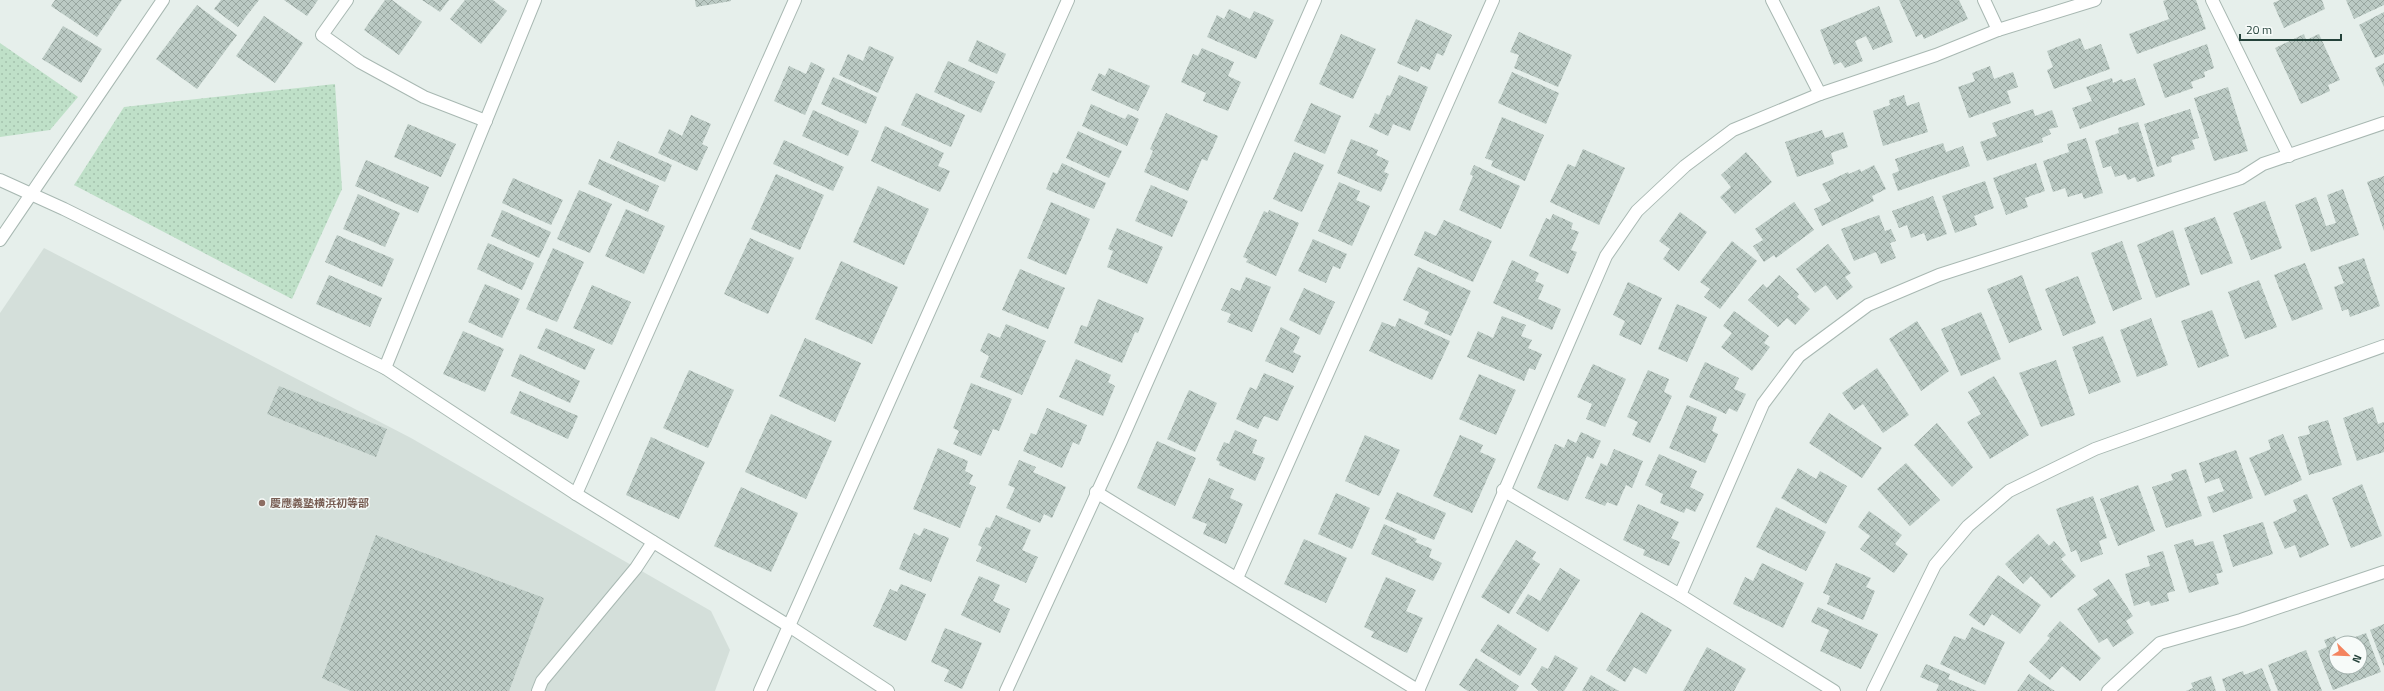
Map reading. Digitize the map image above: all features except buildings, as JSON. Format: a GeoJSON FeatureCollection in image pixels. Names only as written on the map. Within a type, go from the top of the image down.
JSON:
{"type":"FeatureCollection","features":[{"type":"Feature","properties":{"kind":"street"},"geometry":{"type":"LineString","coordinates":[[0,240],[163,0]]}},
{"type":"Feature","properties":{"kind":"street"},"geometry":{"type":"LineString","coordinates":[[347,0],[322,35],[360,62],[424,97],[486,121]]}},
{"type":"Feature","properties":{"kind":"street"},"geometry":{"type":"LineString","coordinates":[[385,368],[535,0]]}},
{"type":"Feature","properties":{"kind":"street"},"geometry":{"type":"LineString","coordinates":[[576,494],[795,0]]}},
{"type":"Feature","properties":{"kind":"street"},"geometry":{"type":"LineString","coordinates":[[760,691],[1068,0]]}},
{"type":"Feature","properties":{"kind":"street"},"geometry":{"type":"LineString","coordinates":[[1006,691],[1120,441],[1315,0]]}},
{"type":"Feature","properties":{"kind":"street"},"geometry":{"type":"LineString","coordinates":[[1237,578],[1493,0]]}},
{"type":"Feature","properties":{"kind":"street"},"geometry":{"type":"LineString","coordinates":[[1772,0],[1820,94]]}},
{"type":"Feature","properties":{"kind":"street"},"geometry":{"type":"LineString","coordinates":[[1984,0],[1998,30]]}},
{"type":"Feature","properties":{"kind":"street"},"geometry":{"type":"LineString","coordinates":[[1096,492],[1418,691],[1503,490],[1606,256],[1637,211],[1685,166],[1733,130],[1820,94],[1936,55],[1998,30],[2095,0]]}},
{"type":"Feature","properties":{"kind":"street"},"geometry":{"type":"LineString","coordinates":[[2212,0],[2289,156]]}},
{"type":"Feature","properties":{"kind":"street"},"geometry":{"type":"LineString","coordinates":[[1680,595],[1764,404],[1799,356],[1868,305],[1939,275],[2241,178],[2263,164],[2384,123]]}},
{"type":"Feature","properties":{"kind":"street"},"geometry":{"type":"LineString","coordinates":[[0,180],[32,193],[385,368],[576,494],[789,626],[888,691]]}},
{"type":"Feature","properties":{"kind":"street"},"geometry":{"type":"LineString","coordinates":[[1873,691],[1935,565],[1968,526],[2009,491],[2095,449],[2384,346]]}},
{"type":"Feature","properties":{"kind":"street"},"geometry":{"type":"LineString","coordinates":[[1503,490],[1680,595],[1834,691]]}},
{"type":"Feature","properties":{"kind":"street"},"geometry":{"type":"LineString","coordinates":[[538,691],[542,681],[636,568],[653,542]]}},
{"type":"Feature","properties":{"kind":"street"},"geometry":{"type":"LineString","coordinates":[[2108,691],[2160,643],[2241,620],[2384,572]]}},
{"type":"Feature","properties":{"kind":"shaded area","name":"慶應義塾横浜初等部"},"geometry":{"type":"Polygon","coordinates":[[[44,248],[411,438],[711,611],[730,650],[715,691],[0,691],[0,313],[44,248]]]}},
{"type":"Feature","properties":{"kind":"green space"},"geometry":{"type":"Polygon","coordinates":[[[0,43],[78,97],[50,130],[0,137],[0,43]]]}},
{"type":"Feature","properties":{"kind":"green space"},"geometry":{"type":"Polygon","coordinates":[[[335,84],[342,189],[292,299],[74,185],[124,107],[335,84]]]}},
{"type":"Feature","properties":{"kind":"place","name":"慶應義塾横浜初等部"},"geometry":{"type":"Point","coordinates":[262,503]}}]}
